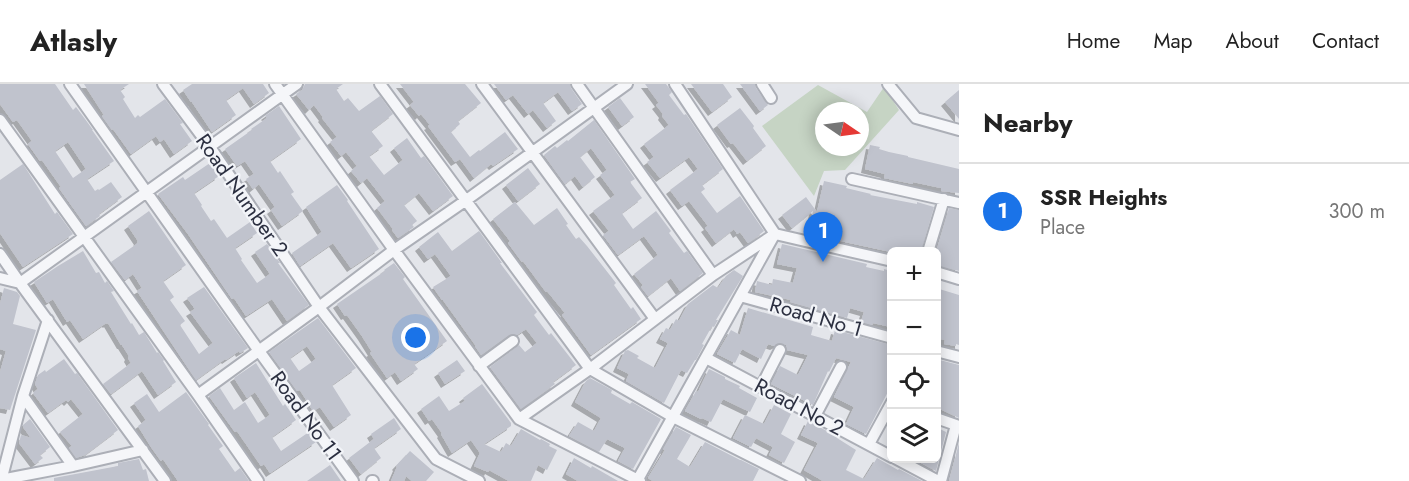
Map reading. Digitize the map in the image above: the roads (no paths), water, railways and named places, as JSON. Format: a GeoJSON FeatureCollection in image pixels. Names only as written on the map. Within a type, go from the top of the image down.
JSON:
{"type":"FeatureCollection","features":[{"type":"Feature","properties":{"kind":"street","name":"Road No 11"},"geometry":{"type":"LineString","coordinates":[[70,84],[353,481]]}},
{"type":"Feature","properties":{"kind":"street","name":"Road Number 2"},"geometry":{"type":"LineString","coordinates":[[163,84],[210,147],[319,307],[436,459],[479,481]]}},
{"type":"Feature","properties":{"kind":"street"},"geometry":{"type":"LineString","coordinates":[[274,84],[519,419],[638,481],[775,234]]}},
{"type":"Feature","properties":{"kind":"street"},"geometry":{"type":"LineString","coordinates":[[20,283],[297,84]]}},
{"type":"Feature","properties":{"kind":"street"},"geometry":{"type":"LineString","coordinates":[[381,84],[590,369],[673,417],[800,481]]}},
{"type":"Feature","properties":{"kind":"street"},"geometry":{"type":"LineString","coordinates":[[482,84],[655,320]]}},
{"type":"Feature","properties":{"kind":"street"},"geometry":{"type":"LineString","coordinates":[[578,84],[713,275]]}},
{"type":"Feature","properties":{"kind":"street"},"geometry":{"type":"LineString","coordinates":[[198,395],[394,250],[627,84]]}},
{"type":"Feature","properties":{"kind":"street"},"geometry":{"type":"LineString","coordinates":[[675,84],[775,234],[887,260]]}},
{"type":"Feature","properties":{"kind":"street"},"geometry":{"type":"LineString","coordinates":[[762,84],[771,98]]}},
{"type":"Feature","properties":{"kind":"street"},"geometry":{"type":"LineString","coordinates":[[888,84],[916,118],[959,130]]}},
{"type":"Feature","properties":{"kind":"street"},"geometry":{"type":"LineString","coordinates":[[0,120],[258,481]]}},
{"type":"Feature","properties":{"kind":"street"},"geometry":{"type":"LineString","coordinates":[[852,179],[959,203]]}},
{"type":"Feature","properties":{"kind":"street"},"geometry":{"type":"LineString","coordinates":[[930,247],[944,199]]}},
{"type":"Feature","properties":{"kind":"street"},"geometry":{"type":"LineString","coordinates":[[519,419],[590,369],[713,275],[775,234]]}},
{"type":"Feature","properties":{"kind":"street"},"geometry":{"type":"LineString","coordinates":[[3,257],[0,277],[20,283]]}},
{"type":"Feature","properties":{"kind":"street"},"geometry":{"type":"LineString","coordinates":[[3,257],[165,481]]}},
{"type":"Feature","properties":{"kind":"street"},"geometry":{"type":"LineString","coordinates":[[941,274],[959,279]]}},
{"type":"Feature","properties":{"kind":"street","name":"Road No 1"},"geometry":{"type":"LineString","coordinates":[[740,296],[887,338]]}},
{"type":"Feature","properties":{"kind":"street"},"geometry":{"type":"LineString","coordinates":[[48,320],[23,396],[1,480],[143,450]]}},
{"type":"Feature","properties":{"kind":"street"},"geometry":{"type":"LineString","coordinates":[[479,366],[513,341]]}},
{"type":"Feature","properties":{"kind":"street"},"geometry":{"type":"LineString","coordinates":[[761,387],[780,350]]}},
{"type":"Feature","properties":{"kind":"street"},"geometry":{"type":"LineString","coordinates":[[941,352],[959,357]]}},
{"type":"Feature","properties":{"kind":"street","name":"Road No 2"},"geometry":{"type":"LineString","coordinates":[[706,358],[887,454]]}},
{"type":"Feature","properties":{"kind":"street"},"geometry":{"type":"LineString","coordinates":[[814,416],[841,367]]}},
{"type":"Feature","properties":{"kind":"street"},"geometry":{"type":"LineString","coordinates":[[23,396],[73,466]]}},
{"type":"Feature","properties":{"kind":"street"},"geometry":{"type":"LineString","coordinates":[[869,444],[887,409]]}},
{"type":"Feature","properties":{"kind":"street"},"geometry":{"type":"LineString","coordinates":[[939,481],[957,425],[941,420]]}},
{"type":"Feature","properties":{"kind":"street","name":"Road No 2"},"geometry":{"type":"LineString","coordinates":[[903,463],[939,481]]}},
{"type":"Feature","properties":{"kind":"place","name":"SSR Heights"},"geometry":{"type":"Point","coordinates":[823,262]}}]}
